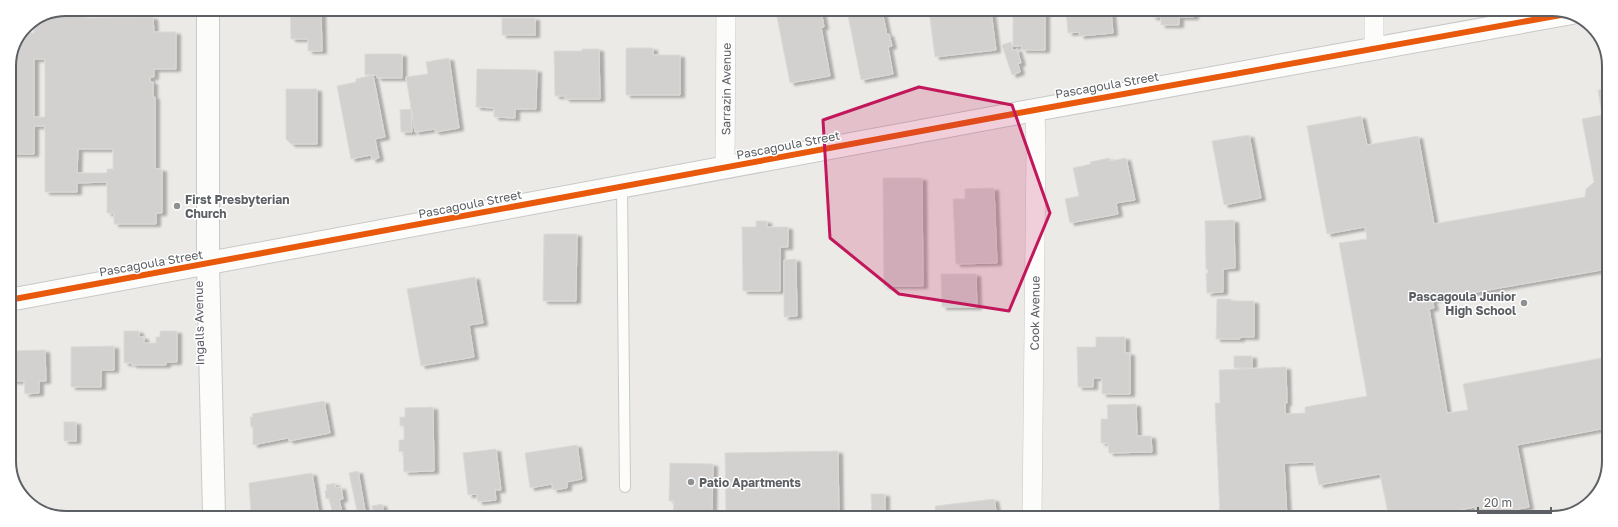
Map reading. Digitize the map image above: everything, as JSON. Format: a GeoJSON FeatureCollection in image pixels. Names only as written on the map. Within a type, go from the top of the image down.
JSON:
{"type":"FeatureCollection","features":[{"type":"Feature","properties":{"kind":"street","name":"Ingalls Avenue"},"geometry":{"type":"LineString","coordinates":[[208,16],[208,264],[214,511]]}},
{"type":"Feature","properties":{"kind":"street","name":"Sarrazin Avenue"},"geometry":{"type":"LineString","coordinates":[[724,168],[726,16]]}},
{"type":"Feature","properties":{"kind":"street"},"geometry":{"type":"LineString","coordinates":[[1374,16],[1374,49]]}},
{"type":"Feature","properties":{"kind":"street","name":"Pascagoula Street"},"geometry":{"type":"LineString","coordinates":[[16,299],[1035,110],[1556,16]]}},
{"type":"Feature","properties":{"kind":"street","name":"Cook Avenue"},"geometry":{"type":"LineString","coordinates":[[1032,511],[1036,149],[1035,110]]}},
{"type":"Feature","properties":{"kind":"lane"},"geometry":{"type":"LineString","coordinates":[[622,187],[625,487]]}},
{"type":"Feature","properties":{"kind":"highlighted area"},"geometry":{"type":"Polygon","coordinates":[[[919,87],[1012,105],[1050,213],[1009,311],[899,294],[830,238],[823,120],[919,87]]]}},
{"type":"Feature","properties":{"kind":"building"},"geometry":{"type":"Polygon","coordinates":[[[66,16],[82,16],[82,18],[153,17],[154,32],[176,32],[176,69],[154,69],[154,77],[150,77],[150,82],[153,82],[153,97],[155,97],[155,169],[162,169],[162,213],[156,213],[156,224],[114,224],[114,213],[107,213],[107,182],[77,183],[77,192],[45,192],[45,126],[34,126],[34,154],[16,154],[17,56],[24,38],[28,33],[34,33],[34,27],[38,24],[66,16]],[[34,59],[34,117],[45,117],[45,59],[34,59]],[[78,149],[77,173],[107,173],[107,169],[113,169],[113,149],[78,149]]]}},
{"type":"Feature","properties":{"kind":"building"},"geometry":{"type":"Polygon","coordinates":[[[290,16],[321,16],[322,51],[308,51],[308,39],[291,39],[290,16]]]}},
{"type":"Feature","properties":{"kind":"building"},"geometry":{"type":"Polygon","coordinates":[[[822,16],[824,27],[821,27],[830,76],[790,83],[777,17],[822,16]]]}},
{"type":"Feature","properties":{"kind":"building"},"geometry":{"type":"Polygon","coordinates":[[[848,16],[883,16],[887,35],[889,34],[892,46],[888,47],[893,74],[861,80],[848,16]]]}},
{"type":"Feature","properties":{"kind":"building"},"geometry":{"type":"Polygon","coordinates":[[[930,16],[992,16],[996,50],[935,57],[930,16]]]}},
{"type":"Feature","properties":{"kind":"building"},"geometry":{"type":"Polygon","coordinates":[[[1013,16],[1045,16],[1045,50],[1022,50],[1022,46],[1013,46],[1013,16]]]}},
{"type":"Feature","properties":{"kind":"building"},"geometry":{"type":"Polygon","coordinates":[[[1066,16],[1111,16],[1113,33],[1080,36],[1079,32],[1068,33],[1066,16]]]}},
{"type":"Feature","properties":{"kind":"building"},"geometry":{"type":"Polygon","coordinates":[[[1194,16],[1179,17],[1179,25],[1161,25],[1161,17],[1152,17],[1194,16]]]}},
{"type":"Feature","properties":{"kind":"building"},"geometry":{"type":"Polygon","coordinates":[[[502,18],[535,18],[535,35],[502,35],[502,18]]]}},
{"type":"Feature","properties":{"kind":"building"},"geometry":{"type":"Polygon","coordinates":[[[1011,42],[1013,51],[1017,49],[1021,63],[1018,64],[1020,72],[1012,75],[1002,45],[1011,42]]]}},
{"type":"Feature","properties":{"kind":"building"},"geometry":{"type":"Polygon","coordinates":[[[626,48],[653,48],[653,55],[680,55],[680,95],[626,95],[626,48]]]}},
{"type":"Feature","properties":{"kind":"building"},"geometry":{"type":"Polygon","coordinates":[[[582,49],[599,49],[600,99],[565,99],[565,96],[555,96],[554,51],[582,51],[582,49]]]}},
{"type":"Feature","properties":{"kind":"building"},"geometry":{"type":"Polygon","coordinates":[[[365,54],[402,54],[402,78],[377,78],[377,75],[365,75],[365,54]]]}},
{"type":"Feature","properties":{"kind":"building"},"geometry":{"type":"Polygon","coordinates":[[[449,58],[459,128],[435,132],[435,129],[415,132],[406,77],[428,74],[426,62],[449,58]]]}},
{"type":"Feature","properties":{"kind":"building"},"geometry":{"type":"Polygon","coordinates":[[[477,69],[537,70],[536,109],[515,109],[515,118],[494,117],[494,108],[476,107],[477,69]]]}},
{"type":"Feature","properties":{"kind":"building"},"geometry":{"type":"Polygon","coordinates":[[[373,75],[385,137],[375,139],[379,158],[372,160],[371,155],[351,159],[337,86],[356,82],[356,79],[373,75]]]}},
{"type":"Feature","properties":{"kind":"building"},"geometry":{"type":"Polygon","coordinates":[[[286,89],[317,89],[317,144],[291,144],[286,139],[286,89]]]}},
{"type":"Feature","properties":{"kind":"building"},"geometry":{"type":"Polygon","coordinates":[[[1602,89],[1602,115],[1598,90],[1602,89]]]}},
{"type":"Feature","properties":{"kind":"building"},"geometry":{"type":"Polygon","coordinates":[[[411,109],[412,132],[401,132],[400,110],[411,109]]]}},
{"type":"Feature","properties":{"kind":"building"},"geometry":{"type":"Polygon","coordinates":[[[1602,115],[1602,270],[1432,300],[1434,308],[1429,309],[1447,413],[1468,410],[1463,384],[1602,358],[1602,429],[1517,445],[1529,507],[1508,511],[1476,511],[1475,507],[1455,511],[1388,511],[1380,474],[1319,485],[1314,462],[1284,463],[1287,511],[1220,511],[1215,403],[1220,403],[1219,370],[1286,367],[1287,403],[1285,403],[1285,414],[1305,413],[1305,407],[1367,396],[1339,243],[1367,239],[1365,227],[1327,234],[1307,126],[1361,116],[1367,145],[1418,136],[1434,224],[1585,197],[1586,189],[1594,182],[1582,119],[1602,115]]]}},
{"type":"Feature","properties":{"kind":"building"},"geometry":{"type":"Polygon","coordinates":[[[1249,135],[1261,198],[1224,205],[1212,141],[1249,135]]]}},
{"type":"Feature","properties":{"kind":"building"},"geometry":{"type":"Polygon","coordinates":[[[1109,158],[1110,161],[1126,158],[1135,200],[1116,203],[1118,214],[1070,223],[1065,199],[1079,196],[1073,168],[1091,164],[1090,162],[1109,158]]]}},
{"type":"Feature","properties":{"kind":"building"},"geometry":{"type":"Polygon","coordinates":[[[883,178],[922,178],[923,286],[884,286],[883,178]]]}},
{"type":"Feature","properties":{"kind":"building"},"geometry":{"type":"Polygon","coordinates":[[[994,188],[997,263],[956,264],[953,199],[965,199],[965,189],[994,188]]]}},
{"type":"Feature","properties":{"kind":"building"},"geometry":{"type":"Polygon","coordinates":[[[1234,220],[1235,268],[1223,269],[1223,292],[1207,293],[1206,273],[1208,273],[1208,269],[1206,270],[1205,221],[1234,220]]]}},
{"type":"Feature","properties":{"kind":"building"},"geometry":{"type":"Polygon","coordinates":[[[756,221],[767,221],[767,227],[788,227],[788,247],[780,247],[780,291],[743,291],[742,227],[756,227],[756,221]]]}},
{"type":"Feature","properties":{"kind":"building"},"geometry":{"type":"Polygon","coordinates":[[[544,234],[577,234],[576,301],[543,301],[544,234]]]}},
{"type":"Feature","properties":{"kind":"building"},"geometry":{"type":"Polygon","coordinates":[[[796,259],[797,316],[784,317],[784,260],[796,259]]]}},
{"type":"Feature","properties":{"kind":"building"},"geometry":{"type":"Polygon","coordinates":[[[941,274],[976,274],[977,307],[942,307],[941,274]]]}},
{"type":"Feature","properties":{"kind":"building"},"geometry":{"type":"Polygon","coordinates":[[[475,277],[483,323],[469,325],[474,357],[421,366],[407,289],[475,277]]]}},
{"type":"Feature","properties":{"kind":"building"},"geometry":{"type":"Polygon","coordinates":[[[1217,299],[1231,299],[1231,301],[1254,301],[1254,337],[1240,337],[1240,339],[1216,339],[1217,299]]]}},
{"type":"Feature","properties":{"kind":"building"},"geometry":{"type":"Polygon","coordinates":[[[124,331],[139,331],[139,337],[144,337],[144,343],[156,343],[156,337],[160,337],[160,331],[177,331],[177,362],[166,362],[166,365],[132,365],[132,363],[124,363],[124,331]]]}},
{"type":"Feature","properties":{"kind":"building"},"geometry":{"type":"Polygon","coordinates":[[[1096,337],[1125,337],[1125,353],[1130,353],[1130,394],[1102,394],[1102,378],[1093,378],[1093,387],[1078,387],[1077,347],[1096,347],[1096,337]]]}},
{"type":"Feature","properties":{"kind":"building"},"geometry":{"type":"Polygon","coordinates":[[[114,346],[114,370],[101,370],[101,387],[71,387],[71,347],[114,346]]]}},
{"type":"Feature","properties":{"kind":"building"},"geometry":{"type":"Polygon","coordinates":[[[45,350],[46,381],[39,381],[39,393],[25,394],[24,381],[16,381],[16,351],[45,350]]]}},
{"type":"Feature","properties":{"kind":"building"},"geometry":{"type":"Polygon","coordinates":[[[1234,356],[1252,356],[1252,368],[1234,368],[1234,356]]]}},
{"type":"Feature","properties":{"kind":"building"},"geometry":{"type":"Polygon","coordinates":[[[324,401],[330,433],[289,441],[288,438],[253,445],[253,427],[251,427],[250,417],[253,417],[252,414],[324,401]]]}},
{"type":"Feature","properties":{"kind":"building"},"geometry":{"type":"Polygon","coordinates":[[[1136,404],[1137,436],[1151,436],[1152,452],[1109,453],[1108,443],[1101,443],[1101,419],[1108,419],[1107,405],[1136,404]]]}},
{"type":"Feature","properties":{"kind":"building"},"geometry":{"type":"Polygon","coordinates":[[[433,407],[434,471],[404,472],[403,451],[399,452],[399,440],[404,440],[404,426],[400,426],[400,417],[405,417],[405,408],[433,407]]]}},
{"type":"Feature","properties":{"kind":"building"},"geometry":{"type":"Polygon","coordinates":[[[64,422],[76,422],[76,441],[64,441],[64,422]]]}},
{"type":"Feature","properties":{"kind":"building"},"geometry":{"type":"Polygon","coordinates":[[[577,445],[582,479],[567,482],[567,488],[553,490],[552,484],[530,488],[525,453],[577,445]]]}},
{"type":"Feature","properties":{"kind":"building"},"geometry":{"type":"Polygon","coordinates":[[[496,449],[501,490],[495,490],[496,500],[478,502],[477,494],[468,495],[463,453],[496,449]]]}},
{"type":"Feature","properties":{"kind":"building"},"geometry":{"type":"Polygon","coordinates":[[[838,451],[839,511],[726,511],[725,453],[838,451]]]}},
{"type":"Feature","properties":{"kind":"building","name":"Patio Apartments"},"geometry":{"type":"Polygon","coordinates":[[[670,463],[713,464],[712,511],[673,511],[674,501],[669,501],[670,463]]]}},
{"type":"Feature","properties":{"kind":"building"},"geometry":{"type":"Polygon","coordinates":[[[358,471],[365,511],[357,511],[349,473],[358,471]]]}},
{"type":"Feature","properties":{"kind":"building"},"geometry":{"type":"Polygon","coordinates":[[[312,473],[318,511],[251,511],[249,483],[312,473]]]}},
{"type":"Feature","properties":{"kind":"building"},"geometry":{"type":"Polygon","coordinates":[[[335,483],[335,488],[341,487],[343,499],[339,500],[342,511],[332,511],[329,498],[326,499],[326,485],[335,483]]]}},
{"type":"Feature","properties":{"kind":"building"},"geometry":{"type":"Polygon","coordinates":[[[871,494],[885,494],[885,511],[872,511],[871,494]]]}},
{"type":"Feature","properties":{"kind":"building"},"geometry":{"type":"Polygon","coordinates":[[[994,499],[996,511],[935,511],[935,506],[994,499]]]}},
{"type":"Feature","properties":{"kind":"building"},"geometry":{"type":"Polygon","coordinates":[[[382,504],[383,511],[373,511],[372,506],[382,504]]]}},
{"type":"Feature","properties":{"kind":"cycle path"},"geometry":{"type":"LineString","coordinates":[[16,299],[1035,110],[1555,16]]}},
{"type":"Feature","properties":{"kind":"place","name":"First Presbyterian Church"},"geometry":{"type":"Point","coordinates":[177,206]}},
{"type":"Feature","properties":{"kind":"place","name":"Pascagoula Junior High School"},"geometry":{"type":"Point","coordinates":[1524,303]}},
{"type":"Feature","properties":{"kind":"place","name":"Patio Apartments"},"geometry":{"type":"Point","coordinates":[691,482]}}]}
